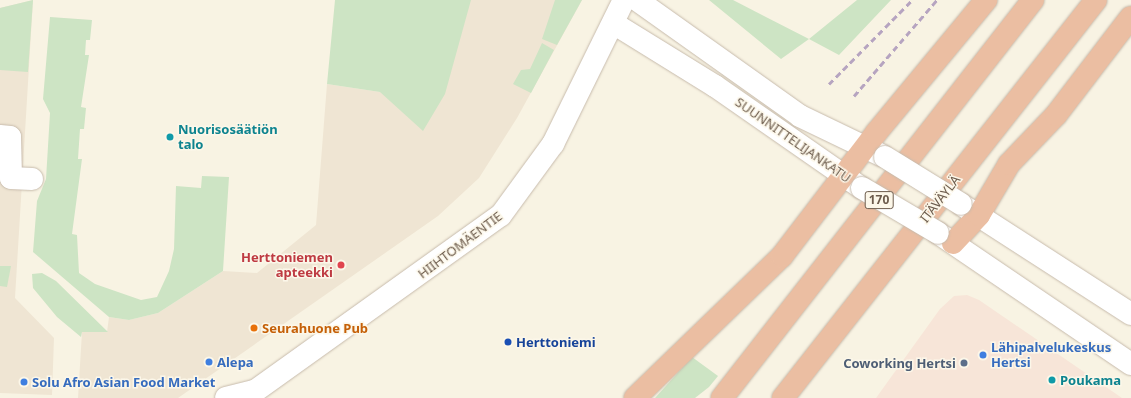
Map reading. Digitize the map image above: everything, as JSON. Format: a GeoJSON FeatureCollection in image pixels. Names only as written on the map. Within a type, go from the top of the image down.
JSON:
{"type":"FeatureCollection","features":[{"type":"Feature","properties":{"kind":"highway"},"geometry":{"type":"LineString","coordinates":[[635,398],[782,256],[854,182],[986,0]]}},
{"type":"Feature","properties":{"kind":"highway","name":"170"},"geometry":{"type":"LineString","coordinates":[[722,398],[1033,0]]}},
{"type":"Feature","properties":{"kind":"highway","name":"ITÄVÄYLÄ"},"geometry":{"type":"LineString","coordinates":[[783,398],[1096,0]]}},
{"type":"Feature","properties":{"kind":"highway"},"geometry":{"type":"LineString","coordinates":[[946,238],[1009,164],[1056,115],[1131,17]]}},
{"type":"Feature","properties":{"kind":"street","name":"HIIHTOMÄENTIE"},"geometry":{"type":"LineString","coordinates":[[226,398],[253,395],[501,215],[553,144],[624,0]]}},
{"type":"Feature","properties":{"kind":"street","name":"SUUNNITTELIJANKATU"},"geometry":{"type":"LineString","coordinates":[[637,0],[800,116],[876,153],[970,209],[1131,314]]}},
{"type":"Feature","properties":{"kind":"street","name":"SUUNNITTELIJANKATU"},"geometry":{"type":"LineString","coordinates":[[613,23],[715,86],[854,182],[946,238],[1131,364]]}},
{"type":"Feature","properties":{"kind":"street"},"geometry":{"type":"LineString","coordinates":[[0,136],[10,137],[11,178],[32,179]]}},
{"type":"Feature","properties":{"kind":"shaded area"},"geometry":{"type":"Polygon","coordinates":[[[33,0],[15,298],[54,338],[52,395],[0,393],[0,8],[33,0]]]}},
{"type":"Feature","properties":{"kind":"shaded area"},"geometry":{"type":"Polygon","coordinates":[[[433,0],[582,0],[517,118],[479,178],[438,216],[178,398],[78,398],[82,332],[107,332],[109,317],[129,320],[158,313],[223,271],[257,273],[316,225],[327,84],[380,92],[433,0]]]}},
{"type":"Feature","properties":{"kind":"shaded area","name":"Lähipalvelukeskus Hertsi"},"geometry":{"type":"Polygon","coordinates":[[[967,295],[979,300],[1122,398],[876,398],[940,309],[954,296],[967,295]]]}},
{"type":"Feature","properties":{"kind":"green space"},"geometry":{"type":"Polygon","coordinates":[[[33,0],[28,72],[0,70],[0,8],[33,0]]]}},
{"type":"Feature","properties":{"kind":"green space"},"geometry":{"type":"Polygon","coordinates":[[[335,0],[471,0],[445,94],[423,131],[380,92],[327,84],[335,0]]]}},
{"type":"Feature","properties":{"kind":"green space"},"geometry":{"type":"Polygon","coordinates":[[[555,0],[582,0],[557,45],[542,39],[555,0]]]}},
{"type":"Feature","properties":{"kind":"green space"},"geometry":{"type":"Polygon","coordinates":[[[709,0],[733,0],[809,39],[781,59],[709,0]]]}},
{"type":"Feature","properties":{"kind":"green space"},"geometry":{"type":"Polygon","coordinates":[[[857,0],[891,0],[839,55],[809,39],[857,0]]]}},
{"type":"Feature","properties":{"kind":"green space"},"geometry":{"type":"Polygon","coordinates":[[[50,17],[92,20],[90,40],[86,40],[85,55],[89,55],[81,107],[86,108],[84,129],[80,129],[78,159],[82,159],[72,234],[77,235],[79,273],[95,284],[141,300],[157,297],[169,271],[174,249],[176,186],[201,188],[202,176],[229,177],[223,271],[158,313],[129,320],[109,317],[33,252],[37,201],[46,179],[50,113],[43,99],[50,17]]]}},
{"type":"Feature","properties":{"kind":"green space"},"geometry":{"type":"Polygon","coordinates":[[[542,43],[554,50],[531,93],[513,84],[521,70],[530,69],[542,43]]]}},
{"type":"Feature","properties":{"kind":"green space"},"geometry":{"type":"Polygon","coordinates":[[[0,266],[11,266],[7,287],[0,286],[0,266]]]}},
{"type":"Feature","properties":{"kind":"green space"},"geometry":{"type":"Polygon","coordinates":[[[42,273],[56,281],[108,332],[82,332],[81,337],[57,317],[33,288],[32,274],[42,273]]]}},
{"type":"Feature","properties":{"kind":"green space"},"geometry":{"type":"Polygon","coordinates":[[[692,357],[718,376],[709,387],[695,398],[655,398],[692,357]]]}},
{"type":"Feature","properties":{"kind":"railway"},"geometry":{"type":"LineString","coordinates":[[829,84],[912,0]]}},
{"type":"Feature","properties":{"kind":"railway"},"geometry":{"type":"LineString","coordinates":[[854,96],[937,0]]}},
{"type":"Feature","properties":{"kind":"place","name":"Nuorisosäätiön talo"},"geometry":{"type":"Point","coordinates":[170,137]}},
{"type":"Feature","properties":{"kind":"place","name":"Herttoniemen apteekki"},"geometry":{"type":"Point","coordinates":[341,265]}},
{"type":"Feature","properties":{"kind":"place","name":"Seurahuone Pub"},"geometry":{"type":"Point","coordinates":[254,328]}},
{"type":"Feature","properties":{"kind":"place","name":"Herttoniemi"},"geometry":{"type":"Point","coordinates":[508,342]}},
{"type":"Feature","properties":{"kind":"place","name":"Lähipalvelukeskus Hertsi"},"geometry":{"type":"Point","coordinates":[983,355]}},
{"type":"Feature","properties":{"kind":"place","name":"Alepa"},"geometry":{"type":"Point","coordinates":[209,362]}},
{"type":"Feature","properties":{"kind":"place","name":"Coworking Hertsi"},"geometry":{"type":"Point","coordinates":[964,363]}},
{"type":"Feature","properties":{"kind":"place","name":"Poukama"},"geometry":{"type":"Point","coordinates":[1052,380]}},
{"type":"Feature","properties":{"kind":"place","name":"Solu Afro Asian Food Market"},"geometry":{"type":"Point","coordinates":[24,382]}}]}
